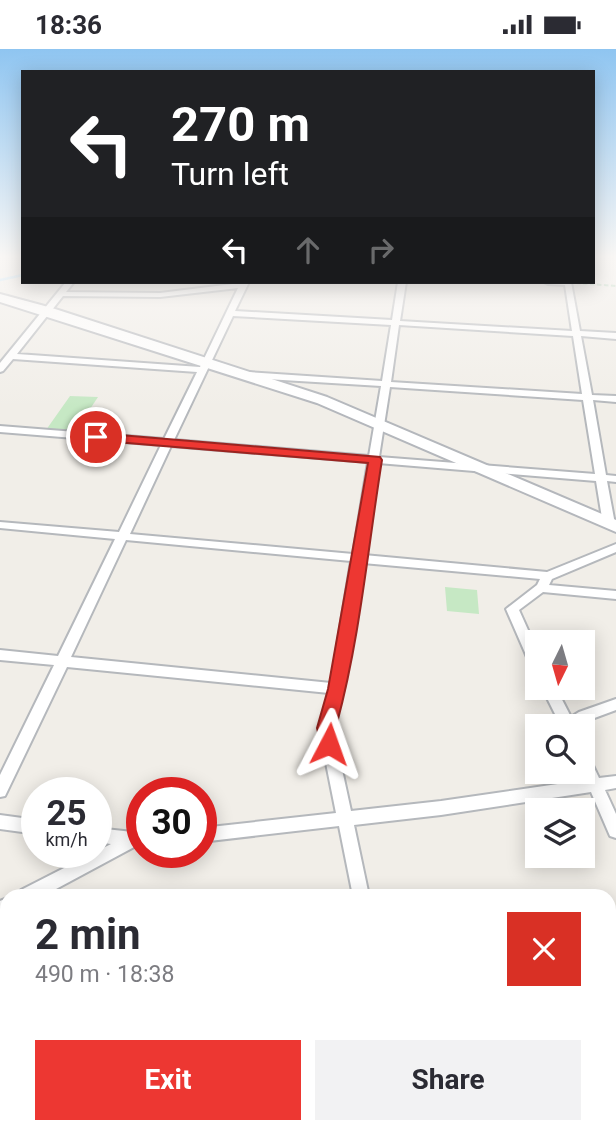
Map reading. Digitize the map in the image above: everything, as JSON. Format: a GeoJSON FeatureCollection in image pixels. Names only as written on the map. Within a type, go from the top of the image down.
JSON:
{"type":"FeatureCollection","features":[{"type":"Feature","properties":{"kind":"street"},"geometry":{"type":"LineString","coordinates":[[28,306],[204,366],[248,375],[322,400],[612,526]]}},
{"type":"Feature","properties":{"kind":"street"},"geometry":{"type":"LineString","coordinates":[[0,369],[52,306]]}},
{"type":"Feature","properties":{"kind":"street"},"geometry":{"type":"LineString","coordinates":[[0,791],[234,306]]}},
{"type":"Feature","properties":{"kind":"street"},"geometry":{"type":"LineString","coordinates":[[360,889],[326,728],[337,689],[399,306]]}},
{"type":"Feature","properties":{"kind":"street"},"geometry":{"type":"LineString","coordinates":[[572,306],[612,526]]}},
{"type":"Feature","properties":{"kind":"street"},"geometry":{"type":"LineString","coordinates":[[231,313],[616,337]]}},
{"type":"Feature","properties":{"kind":"street"},"geometry":{"type":"LineString","coordinates":[[12,356],[204,366]]}},
{"type":"Feature","properties":{"kind":"street"},"geometry":{"type":"LineString","coordinates":[[248,375],[616,399]]}},
{"type":"Feature","properties":{"kind":"street"},"geometry":{"type":"LineString","coordinates":[[0,429],[616,479]]}},
{"type":"Feature","properties":{"kind":"street"},"geometry":{"type":"LineString","coordinates":[[0,525],[548,576],[616,548]]}},
{"type":"Feature","properties":{"kind":"street"},"geometry":{"type":"LineString","coordinates":[[525,638],[512,609],[540,588],[548,576]]}},
{"type":"Feature","properties":{"kind":"street"},"geometry":{"type":"LineString","coordinates":[[540,588],[616,595]]}},
{"type":"Feature","properties":{"kind":"street"},"geometry":{"type":"LineString","coordinates":[[0,655],[337,689]]}},
{"type":"Feature","properties":{"kind":"street"},"geometry":{"type":"LineString","coordinates":[[589,714],[616,704]]}},
{"type":"Feature","properties":{"kind":"street"},"geometry":{"type":"LineString","coordinates":[[217,833],[461,805],[616,782]]}},
{"type":"Feature","properties":{"kind":"street"},"geometry":{"type":"LineString","coordinates":[[595,785],[616,831]]}},
{"type":"Feature","properties":{"kind":"street"},"geometry":{"type":"LineString","coordinates":[[0,822],[21,825]]}},
{"type":"Feature","properties":{"kind":"street"},"geometry":{"type":"LineString","coordinates":[[41,889],[126,846]]}},
{"type":"Feature","properties":{"kind":"green space"},"geometry":{"type":"Polygon","coordinates":[[[70,396],[98,397],[74,433],[46,430],[70,396]]]}},
{"type":"Feature","properties":{"kind":"green space"},"geometry":{"type":"Polygon","coordinates":[[[445,587],[477,590],[479,614],[447,611],[445,587]]]}},
{"type":"Feature","properties":{"kind":"route"},"geometry":{"type":"LineString","coordinates":[[96,437],[375,460],[337,689],[326,728],[329,744]]}}]}
